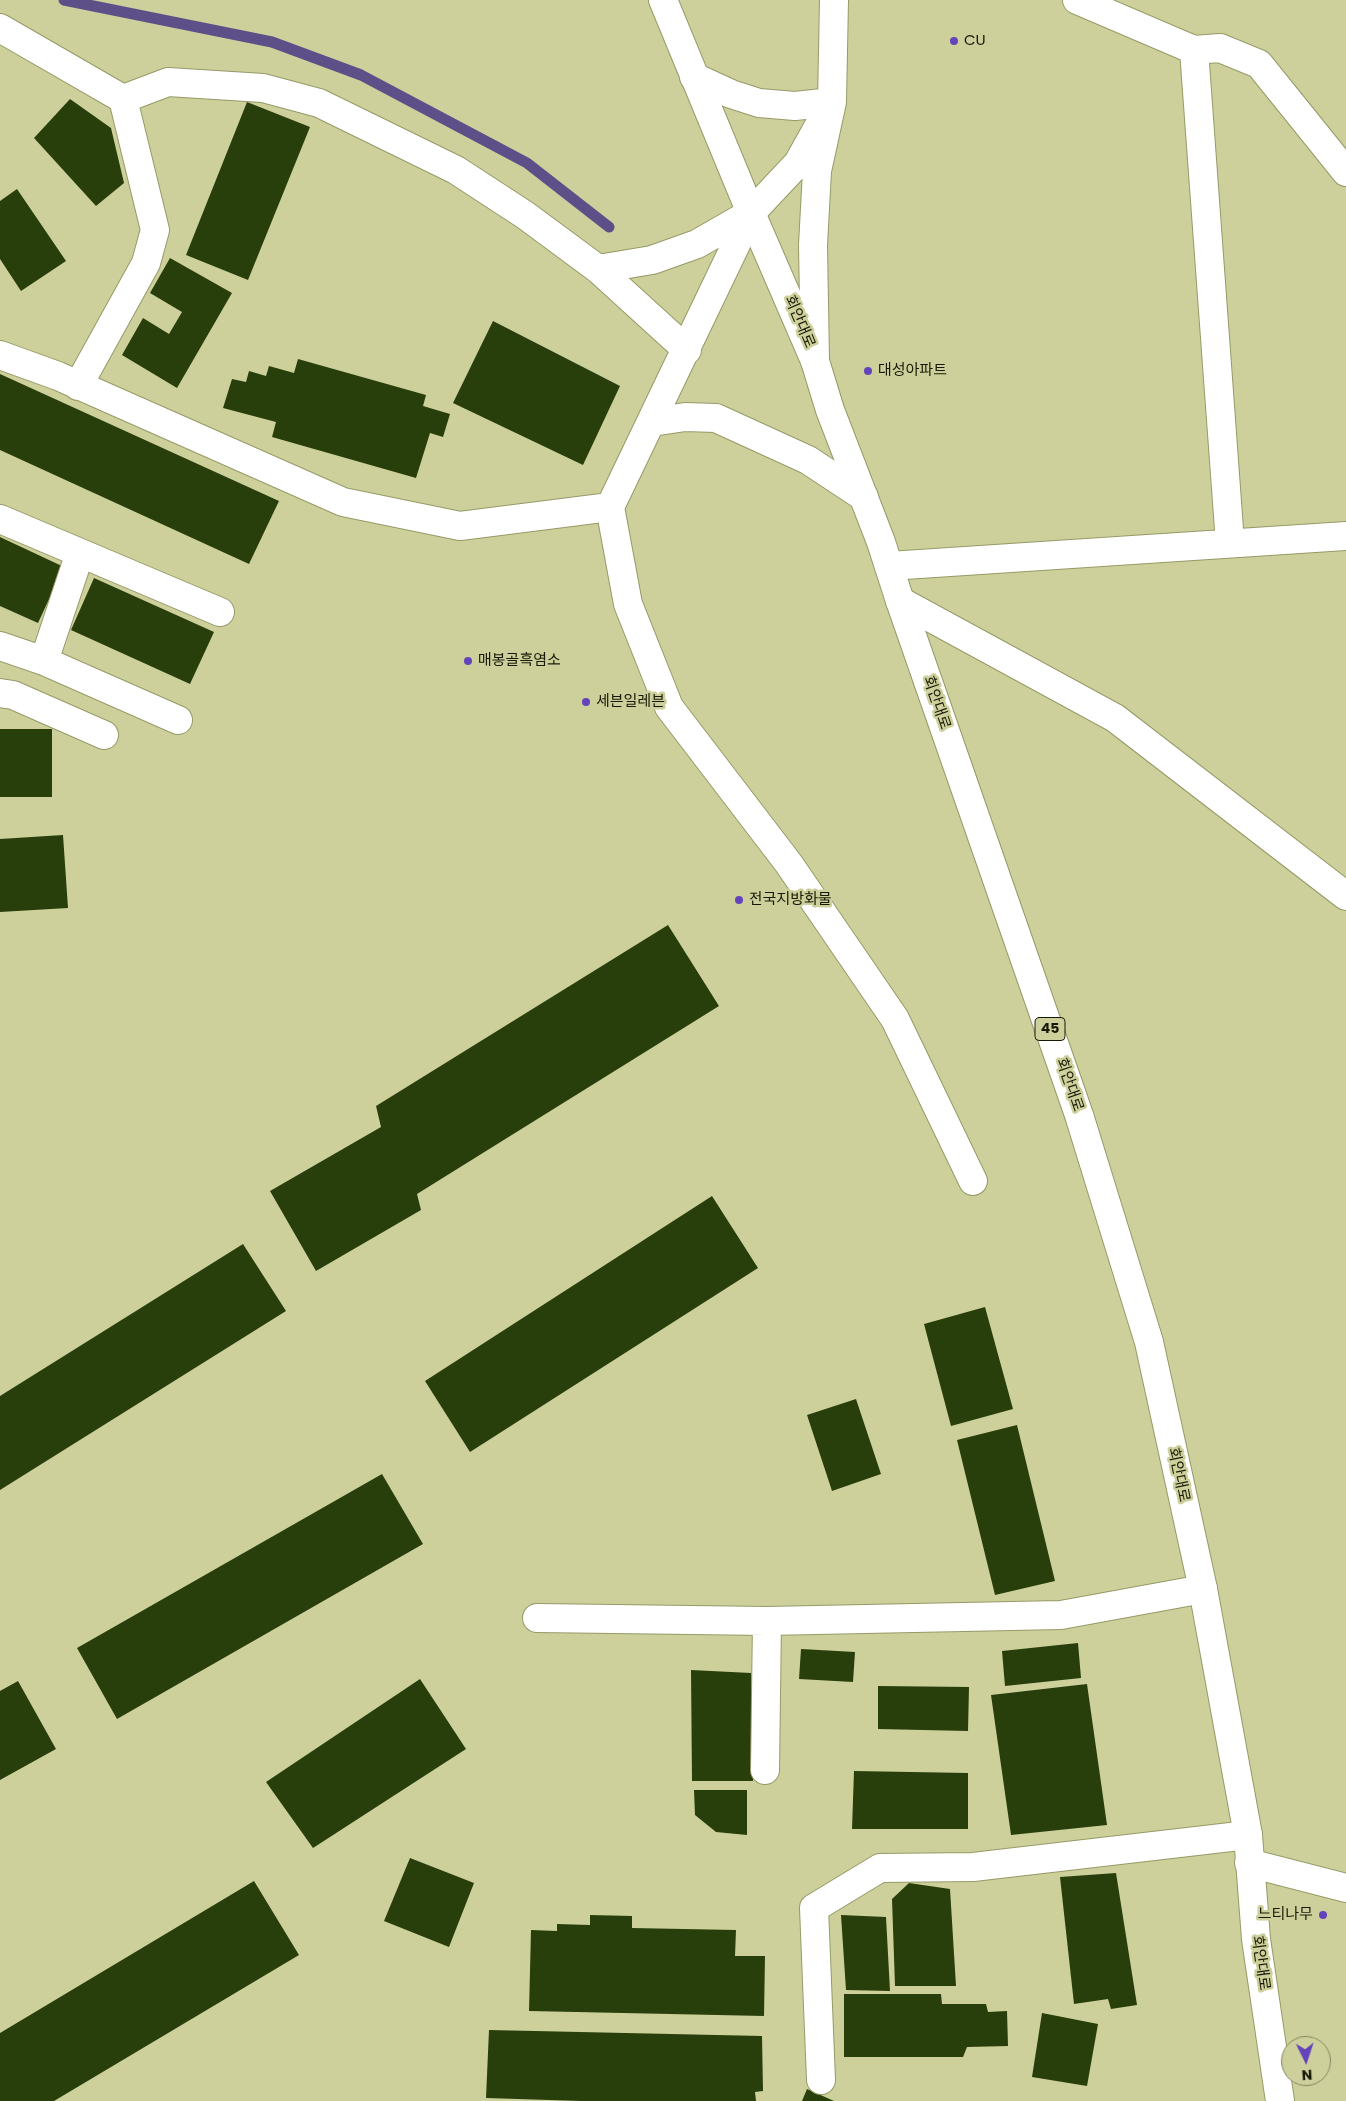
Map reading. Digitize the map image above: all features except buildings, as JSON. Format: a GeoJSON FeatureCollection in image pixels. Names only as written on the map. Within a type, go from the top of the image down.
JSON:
{"type":"FeatureCollection","features":[{"type":"Feature","properties":{"kind":"street","name":"회안대로"},"geometry":{"type":"LineString","coordinates":[[663,0],[751,213],[816,361],[830,410],[889,566],[1079,1115],[1147,1333],[1203,1590],[1248,1835],[1256,1939],[1280,2101]]}},
{"type":"Feature","properties":{"kind":"street"},"geometry":{"type":"LineString","coordinates":[[816,361],[813,245],[817,170],[832,102],[834,0]]}},
{"type":"Feature","properties":{"kind":"street"},"geometry":{"type":"LineString","coordinates":[[1077,0],[1194,50],[1220,48],[1260,64],[1346,172]]}},
{"type":"Feature","properties":{"kind":"street"},"geometry":{"type":"LineString","coordinates":[[0,28],[124,99],[154,230],[146,263],[78,386]]}},
{"type":"Feature","properties":{"kind":"street"},"geometry":{"type":"LineString","coordinates":[[1194,50],[1230,543]]}},
{"type":"Feature","properties":{"kind":"street"},"geometry":{"type":"LineString","coordinates":[[694,77],[731,94],[759,103],[795,106],[832,102]]}},
{"type":"Feature","properties":{"kind":"street"},"geometry":{"type":"LineString","coordinates":[[124,99],[168,82],[262,88],[319,103],[456,170],[525,214],[598,269],[687,350]]}},
{"type":"Feature","properties":{"kind":"street"},"geometry":{"type":"LineString","coordinates":[[598,269],[652,260],[698,244],[751,213],[798,163],[832,102]]}},
{"type":"Feature","properties":{"kind":"street"},"geometry":{"type":"LineString","coordinates":[[751,213],[687,350],[610,507],[628,604],[669,707],[789,864],[894,1019],[974,1181]]}},
{"type":"Feature","properties":{"kind":"street"},"geometry":{"type":"LineString","coordinates":[[0,355],[78,386],[343,502],[460,526],[610,507]]}},
{"type":"Feature","properties":{"kind":"street"},"geometry":{"type":"LineString","coordinates":[[652,422],[685,417],[716,418],[808,460],[864,497]]}},
{"type":"Feature","properties":{"kind":"street"},"geometry":{"type":"LineString","coordinates":[[0,519],[220,612]]}},
{"type":"Feature","properties":{"kind":"street"},"geometry":{"type":"LineString","coordinates":[[889,566],[1346,536]]}},
{"type":"Feature","properties":{"kind":"street"},"geometry":{"type":"LineString","coordinates":[[44,661],[80,553]]}},
{"type":"Feature","properties":{"kind":"street"},"geometry":{"type":"LineString","coordinates":[[900,601],[1115,718],[1346,896]]}},
{"type":"Feature","properties":{"kind":"street"},"geometry":{"type":"LineString","coordinates":[[0,646],[44,661],[178,720]]}},
{"type":"Feature","properties":{"kind":"street"},"geometry":{"type":"LineString","coordinates":[[0,693],[13,695],[104,735]]}},
{"type":"Feature","properties":{"kind":"street"},"geometry":{"type":"LineString","coordinates":[[537,1618],[767,1621],[1061,1615],[1203,1590]]}},
{"type":"Feature","properties":{"kind":"street"},"geometry":{"type":"LineString","coordinates":[[765,1770],[767,1621]]}},
{"type":"Feature","properties":{"kind":"street"},"geometry":{"type":"LineString","coordinates":[[821,2080],[814,1908],[880,1868],[973,1867],[1248,1835]]}},
{"type":"Feature","properties":{"kind":"street"},"geometry":{"type":"LineString","coordinates":[[1249,1863],[1346,1888]]}},
{"type":"Feature","properties":{"kind":"waterway"},"geometry":{"type":"LineString","coordinates":[[64,0],[272,42],[361,75],[527,163],[609,227]]}},
{"type":"Feature","properties":{"kind":"place","name":"CU"},"geometry":{"type":"Point","coordinates":[954,41]}},
{"type":"Feature","properties":{"kind":"place","name":"대성아파트"},"geometry":{"type":"Point","coordinates":[868,371]}},
{"type":"Feature","properties":{"kind":"place","name":"매봉골흑염소"},"geometry":{"type":"Point","coordinates":[468,661]}},
{"type":"Feature","properties":{"kind":"place","name":"세븐일레븐"},"geometry":{"type":"Point","coordinates":[586,702]}},
{"type":"Feature","properties":{"kind":"place","name":"전국지방화물"},"geometry":{"type":"Point","coordinates":[739,900]}},
{"type":"Feature","properties":{"kind":"place","name":"느티나무"},"geometry":{"type":"Point","coordinates":[1323,1915]}}]}
